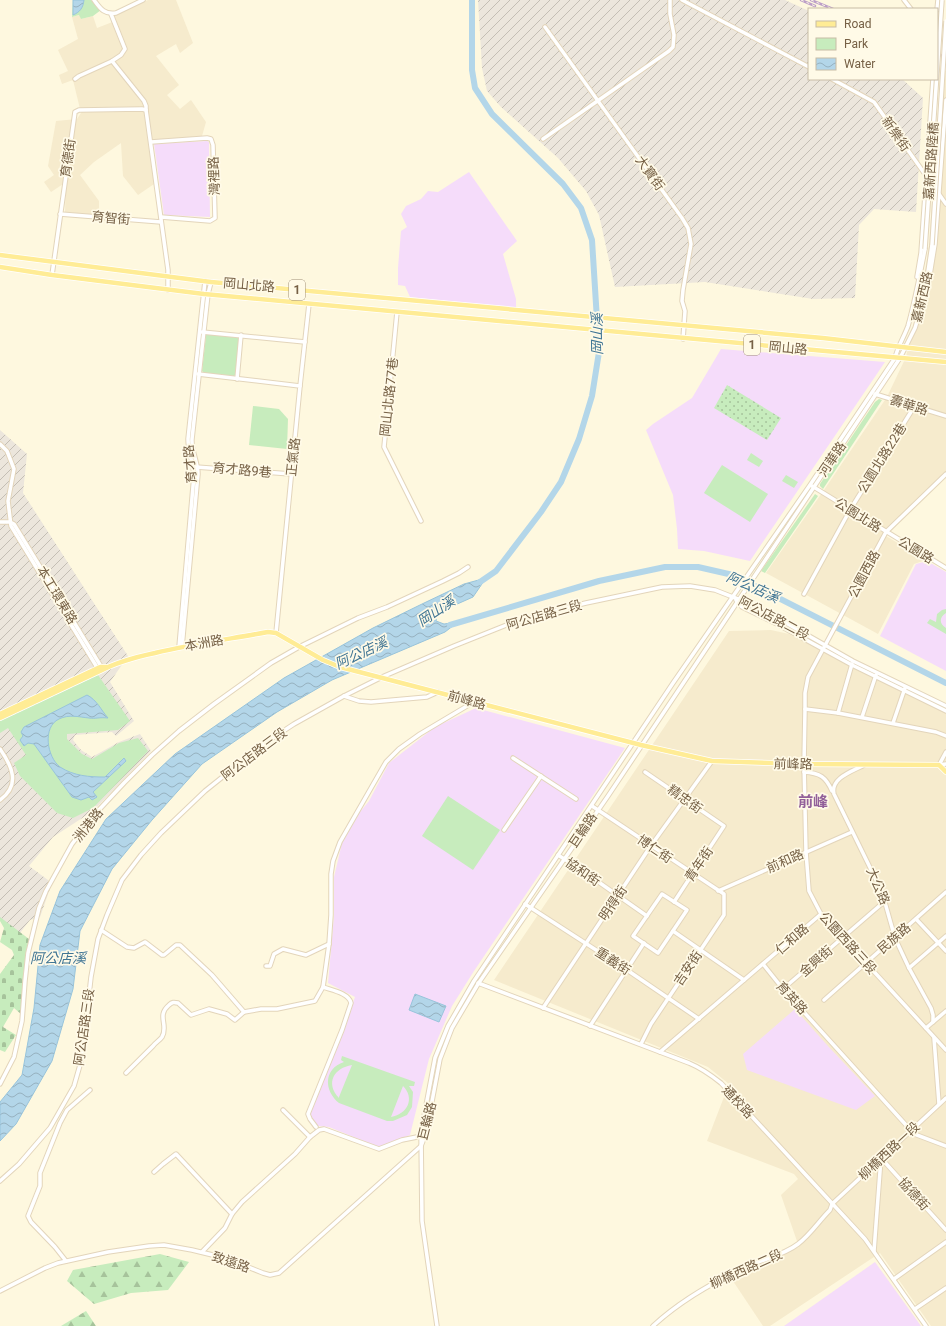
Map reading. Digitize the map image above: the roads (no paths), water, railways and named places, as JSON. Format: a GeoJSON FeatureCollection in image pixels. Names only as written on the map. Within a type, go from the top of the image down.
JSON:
{"type":"FeatureCollection","features":[{"type":"Feature","properties":{"kind":"main road","name":"岡山北路"},"geometry":{"type":"LineString","coordinates":[[0,256],[168,277],[614,319]]}},
{"type":"Feature","properties":{"kind":"main road","name":"岡山北路"},"geometry":{"type":"LineString","coordinates":[[0,267],[168,290],[608,332]]}},
{"type":"Feature","properties":{"kind":"main road","name":"岡山路"},"geometry":{"type":"LineString","coordinates":[[614,319],[898,346]]}},
{"type":"Feature","properties":{"kind":"main road","name":"岡山路"},"geometry":{"type":"LineString","coordinates":[[608,332],[946,362]]}},
{"type":"Feature","properties":{"kind":"main road","name":"1"},"geometry":{"type":"LineString","coordinates":[[898,346],[946,352]]}},
{"type":"Feature","properties":{"kind":"main road","name":"本洲路"},"geometry":{"type":"LineString","coordinates":[[0,714],[102,668],[133,658],[181,647],[268,632],[276,633]]}},
{"type":"Feature","properties":{"kind":"main road"},"geometry":{"type":"LineString","coordinates":[[276,633],[299,647]]}},
{"type":"Feature","properties":{"kind":"main road","name":"前峰路"},"geometry":{"type":"LineString","coordinates":[[299,647],[340,667],[641,745],[712,761],[804,764],[939,765]]}},
{"type":"Feature","properties":{"kind":"main road","name":"本洲路"},"geometry":{"type":"LineString","coordinates":[[0,718],[102,668]]}},
{"type":"Feature","properties":{"kind":"main road"},"geometry":{"type":"LineString","coordinates":[[939,765],[946,772]]}},
{"type":"Feature","properties":{"kind":"street"},"geometry":{"type":"LineString","coordinates":[[94,0],[104,12],[111,14],[143,0]]}},
{"type":"Feature","properties":{"kind":"street"},"geometry":{"type":"LineString","coordinates":[[543,139],[669,52],[673,47],[674,35],[670,14],[670,0]]}},
{"type":"Feature","properties":{"kind":"street"},"geometry":{"type":"LineString","coordinates":[[682,0],[808,66]]}},
{"type":"Feature","properties":{"kind":"street"},"geometry":{"type":"LineString","coordinates":[[904,0],[911,8]]}},
{"type":"Feature","properties":{"kind":"street","name":"嘉新西路陸橋"},"geometry":{"type":"LineString","coordinates":[[938,59],[942,0]]}},
{"type":"Feature","properties":{"kind":"street"},"geometry":{"type":"LineString","coordinates":[[75,80],[79,76],[112,61],[121,55],[125,49],[111,14]]}},
{"type":"Feature","properties":{"kind":"street","name":"嘉新西路陸橋"},"geometry":{"type":"LineString","coordinates":[[932,245],[946,21]]}},
{"type":"Feature","properties":{"kind":"street","name":"大寶街"},"geometry":{"type":"LineString","coordinates":[[545,27],[688,228],[691,244],[682,301],[685,311],[683,339]]}},
{"type":"Feature","properties":{"kind":"street"},"geometry":{"type":"LineString","coordinates":[[112,61],[144,101],[146,106],[161,217],[168,277],[168,290]]}},
{"type":"Feature","properties":{"kind":"street","name":"新樂街"},"geometry":{"type":"LineString","coordinates":[[834,80],[874,102],[926,178],[946,204]]}},
{"type":"Feature","properties":{"kind":"street"},"geometry":{"type":"LineString","coordinates":[[916,297],[914,293],[921,253],[933,80]]}},
{"type":"Feature","properties":{"kind":"street","name":"嘉新西路陸橋"},"geometry":{"type":"LineString","coordinates":[[925,250],[937,80]]}},
{"type":"Feature","properties":{"kind":"street"},"geometry":{"type":"LineString","coordinates":[[925,294],[928,287],[936,244],[946,100]]}},
{"type":"Feature","properties":{"kind":"street","name":"育德街"},"geometry":{"type":"LineString","coordinates":[[52,275],[75,112],[79,110],[146,110]]}},
{"type":"Feature","properties":{"kind":"street","name":"灣裡路"},"geometry":{"type":"LineString","coordinates":[[151,142],[208,138],[211,139],[213,145],[215,218],[213,221],[161,217]]}},
{"type":"Feature","properties":{"kind":"street"},"geometry":{"type":"LineString","coordinates":[[941,161],[946,161]]}},
{"type":"Feature","properties":{"kind":"street","name":"育智街"},"geometry":{"type":"LineString","coordinates":[[60,214],[161,222]]}},
{"type":"Feature","properties":{"kind":"street"},"geometry":{"type":"LineString","coordinates":[[923,230],[936,231]]}},
{"type":"Feature","properties":{"kind":"street","name":"嘉新西路"},"geometry":{"type":"LineString","coordinates":[[906,347],[915,328],[925,294],[932,245]]}},
{"type":"Feature","properties":{"kind":"street","name":"嘉新西路"},"geometry":{"type":"LineString","coordinates":[[898,346],[907,328],[916,297],[925,250]]}},
{"type":"Feature","properties":{"kind":"street","name":"育才路"},"geometry":{"type":"LineString","coordinates":[[181,647],[194,475],[188,439],[208,281]]}},
{"type":"Feature","properties":{"kind":"street","name":"正氣路"},"geometry":{"type":"LineString","coordinates":[[276,633],[309,304]]}},
{"type":"Feature","properties":{"kind":"street","name":"岡山北路77巷"},"geometry":{"type":"LineString","coordinates":[[397,312],[384,447],[421,521]]}},
{"type":"Feature","properties":{"kind":"street"},"geometry":{"type":"LineString","coordinates":[[202,332],[305,342]]}},
{"type":"Feature","properties":{"kind":"street"},"geometry":{"type":"LineString","coordinates":[[237,379],[241,335]]}},
{"type":"Feature","properties":{"kind":"street","name":"河華路"},"geometry":{"type":"LineString","coordinates":[[898,346],[898,358]]}},
{"type":"Feature","properties":{"kind":"street","name":"河華路"},"geometry":{"type":"LineString","coordinates":[[739,598],[812,486],[906,347]]}},
{"type":"Feature","properties":{"kind":"street"},"geometry":{"type":"LineString","coordinates":[[197,374],[300,386]]}},
{"type":"Feature","properties":{"kind":"street","name":"育才路"},"geometry":{"type":"LineString","coordinates":[[181,647],[198,466],[192,445],[197,374]]}},
{"type":"Feature","properties":{"kind":"street","name":"壽華路"},"geometry":{"type":"LineString","coordinates":[[874,394],[946,416]]}},
{"type":"Feature","properties":{"kind":"street","name":"公園北路22巷"},"geometry":{"type":"LineString","coordinates":[[804,594],[850,510],[914,407]]}},
{"type":"Feature","properties":{"kind":"street"},"geometry":{"type":"LineString","coordinates":[[0,444],[7,451],[14,470],[8,501],[10,522],[0,522]]}},
{"type":"Feature","properties":{"kind":"street","name":"育才路9巷"},"geometry":{"type":"LineString","coordinates":[[193,468],[198,466],[291,474]]}},
{"type":"Feature","properties":{"kind":"street","name":"公園西路"},"geometry":{"type":"LineString","coordinates":[[824,647],[886,532],[946,474]]}},
{"type":"Feature","properties":{"kind":"street","name":"河華路"},"geometry":{"type":"LineString","coordinates":[[734,595],[812,486]]}},
{"type":"Feature","properties":{"kind":"street","name":"公園北路"},"geometry":{"type":"LineString","coordinates":[[812,486],[886,532]]}},
{"type":"Feature","properties":{"kind":"street","name":"本工環東路"},"geometry":{"type":"LineString","coordinates":[[10,522],[14,524],[102,668]]}},
{"type":"Feature","properties":{"kind":"street","name":"公園路"},"geometry":{"type":"LineString","coordinates":[[886,532],[946,568]]}},
{"type":"Feature","properties":{"kind":"street"},"geometry":{"type":"LineString","coordinates":[[299,647],[358,618],[387,607],[459,573],[468,567]]}},
{"type":"Feature","properties":{"kind":"street","name":"阿公店路三段"},"geometry":{"type":"LineString","coordinates":[[0,1181],[19,1164],[50,1128],[74,1086],[82,1058],[91,977],[98,939],[119,887],[141,855],[161,834],[205,791],[265,743],[294,724],[382,677],[509,624],[561,609],[662,587],[678,586],[702,588],[734,595]]}},
{"type":"Feature","properties":{"kind":"street"},"geometry":{"type":"LineString","coordinates":[[634,743],[734,595]]}},
{"type":"Feature","properties":{"kind":"street","name":"阿公店路二段"},"geometry":{"type":"LineString","coordinates":[[734,595],[779,619],[824,647]]}},
{"type":"Feature","properties":{"kind":"street"},"geometry":{"type":"LineString","coordinates":[[641,745],[739,598]]}},
{"type":"Feature","properties":{"kind":"street","name":"阿公店路二段"},"geometry":{"type":"LineString","coordinates":[[739,598],[742,607],[824,647],[875,676],[905,688]]}},
{"type":"Feature","properties":{"kind":"street"},"geometry":{"type":"LineString","coordinates":[[777,624],[779,619]]}},
{"type":"Feature","properties":{"kind":"street","name":"洲港路"},"geometry":{"type":"LineString","coordinates":[[0,1084],[14,1057],[22,1021],[28,953],[40,908],[46,891],[72,844],[96,813],[124,783],[168,741],[214,704],[271,663],[299,647]]}},
{"type":"Feature","properties":{"kind":"street","name":"公園西路三段"},"geometry":{"type":"LineString","coordinates":[[824,647],[808,677],[805,693],[804,772],[806,852],[809,891],[820,914],[946,1050]]}},
{"type":"Feature","properties":{"kind":"street"},"geometry":{"type":"LineString","coordinates":[[838,713],[853,663]]}},
{"type":"Feature","properties":{"kind":"street","name":"阿公店路二段"},"geometry":{"type":"LineString","coordinates":[[853,663],[877,672],[946,710]]}},
{"type":"Feature","properties":{"kind":"street"},"geometry":{"type":"LineString","coordinates":[[862,717],[877,672]]}},
{"type":"Feature","properties":{"kind":"street"},"geometry":{"type":"LineString","coordinates":[[893,723],[905,688]]}},
{"type":"Feature","properties":{"kind":"street"},"geometry":{"type":"LineString","coordinates":[[344,696],[359,701],[371,702],[427,697],[438,692]]}},
{"type":"Feature","properties":{"kind":"street"},"geometry":{"type":"LineString","coordinates":[[126,1072],[162,1037],[164,1028],[162,1020],[163,1014],[166,1008],[172,1003],[178,1003],[192,1015],[209,1009],[227,1014],[235,1020],[244,1012],[261,1009],[277,1010],[315,1001],[323,987],[329,944],[331,874],[340,842],[386,762],[420,734],[467,706],[472,701]]}},
{"type":"Feature","properties":{"kind":"street","name":"阿公店路二段"},"geometry":{"type":"LineString","coordinates":[[935,703],[946,706]]}},
{"type":"Feature","properties":{"kind":"street"},"geometry":{"type":"LineString","coordinates":[[805,709],[862,717],[936,732],[946,736]]}},
{"type":"Feature","properties":{"kind":"street","name":"巨輪路"},"geometry":{"type":"LineString","coordinates":[[423,1136],[435,1058],[448,1026],[474,981],[634,743]]}},
{"type":"Feature","properties":{"kind":"street","name":"巨輪路"},"geometry":{"type":"LineString","coordinates":[[421,1146],[440,1059],[452,1028],[478,984],[608,796],[641,745]]}},
{"type":"Feature","properties":{"kind":"street"},"geometry":{"type":"LineString","coordinates":[[0,749],[10,764],[13,778],[7,793],[0,800]]}},
{"type":"Feature","properties":{"kind":"street"},"geometry":{"type":"LineString","coordinates":[[939,765],[946,752]]}},
{"type":"Feature","properties":{"kind":"street"},"geometry":{"type":"LineString","coordinates":[[513,758],[576,799]]}},
{"type":"Feature","properties":{"kind":"street","name":"明得街"},"geometry":{"type":"LineString","coordinates":[[543,1008],[650,847],[712,761]]}},
{"type":"Feature","properties":{"kind":"street"},"geometry":{"type":"LineString","coordinates":[[833,792],[833,787],[838,780],[865,764]]}},
{"type":"Feature","properties":{"kind":"street","name":"前峰路"},"geometry":{"type":"LineString","coordinates":[[939,765],[946,764]]}},
{"type":"Feature","properties":{"kind":"street","name":"精忠街"},"geometry":{"type":"LineString","coordinates":[[645,772],[724,826]]}},
{"type":"Feature","properties":{"kind":"street","name":"大公路"},"geometry":{"type":"LineString","coordinates":[[804,772],[819,774],[830,785],[882,892],[895,938],[909,968],[931,1008],[933,1015],[932,1022]]}},
{"type":"Feature","properties":{"kind":"street"},"geometry":{"type":"LineString","coordinates":[[504,830],[541,776]]}},
{"type":"Feature","properties":{"kind":"street","name":"博仁街"},"geometry":{"type":"LineString","coordinates":[[592,806],[650,847],[718,891]]}},
{"type":"Feature","properties":{"kind":"street","name":"青年街"},"geometry":{"type":"LineString","coordinates":[[674,902],[724,826]]}},
{"type":"Feature","properties":{"kind":"street","name":"前和路"},"geometry":{"type":"LineString","coordinates":[[718,891],[852,832]]}},
{"type":"Feature","properties":{"kind":"street","name":"協和街"},"geometry":{"type":"LineString","coordinates":[[558,856],[580,869],[647,916]]}},
{"type":"Feature","properties":{"kind":"street","name":"吉安街"},"geometry":{"type":"LineString","coordinates":[[641,1044],[651,1024],[724,915],[724,894],[718,891]]}},
{"type":"Feature","properties":{"kind":"street","name":"民族路"},"geometry":{"type":"LineString","coordinates":[[824,1000],[946,892]]}},
{"type":"Feature","properties":{"kind":"street"},"geometry":{"type":"LineString","coordinates":[[662,894],[674,902],[687,910],[658,953],[633,936],[662,894]]}},
{"type":"Feature","properties":{"kind":"street","name":"金興街"},"geometry":{"type":"LineString","coordinates":[[783,989],[885,901]]}},
{"type":"Feature","properties":{"kind":"street","name":"重義街"},"geometry":{"type":"LineString","coordinates":[[525,904],[699,1019]]}},
{"type":"Feature","properties":{"kind":"street","name":"仁和路"},"geometry":{"type":"LineString","coordinates":[[763,964],[820,914]]}},
{"type":"Feature","properties":{"kind":"street"},"geometry":{"type":"LineString","coordinates":[[916,918],[946,951]]}},
{"type":"Feature","properties":{"kind":"street"},"geometry":{"type":"LineString","coordinates":[[101,930],[127,947],[134,948],[145,942],[162,956],[164,956],[176,945],[180,945],[212,976],[244,1012]]}},
{"type":"Feature","properties":{"kind":"street"},"geometry":{"type":"LineString","coordinates":[[673,931],[744,980]]}},
{"type":"Feature","properties":{"kind":"street"},"geometry":{"type":"LineString","coordinates":[[909,968],[946,936]]}},
{"type":"Feature","properties":{"kind":"street"},"geometry":{"type":"LineString","coordinates":[[590,1026],[644,943]]}},
{"type":"Feature","properties":{"kind":"street"},"geometry":{"type":"LineString","coordinates":[[266,966],[270,966],[274,954],[283,949],[306,955],[329,944]]}},
{"type":"Feature","properties":{"kind":"street"},"geometry":{"type":"LineString","coordinates":[[660,1052],[763,964]]}},
{"type":"Feature","properties":{"kind":"street","name":"育英路"},"geometry":{"type":"LineString","coordinates":[[763,964],[783,989],[906,1125],[909,1132]]}},
{"type":"Feature","properties":{"kind":"street","name":"通校路"},"geometry":{"type":"LineString","coordinates":[[474,981],[478,984],[700,1067],[721,1084],[865,1239],[926,1326]]}},
{"type":"Feature","properties":{"kind":"street"},"geometry":{"type":"LineString","coordinates":[[316,1127],[308,1114],[342,1030],[351,1003],[347,996],[323,987]]}},
{"type":"Feature","properties":{"kind":"street"},"geometry":{"type":"LineString","coordinates":[[926,1028],[946,1011]]}},
{"type":"Feature","properties":{"kind":"street"},"geometry":{"type":"LineString","coordinates":[[934,1037],[939,1104]]}},
{"type":"Feature","properties":{"kind":"street"},"geometry":{"type":"LineString","coordinates":[[66,1261],[31,1222],[28,1216],[40,1186],[40,1173],[60,1123],[67,1110],[90,1090]]}},
{"type":"Feature","properties":{"kind":"street","name":"柳橋西路一段"},"geometry":{"type":"LineString","coordinates":[[832,1204],[946,1098]]}},
{"type":"Feature","properties":{"kind":"street"},"geometry":{"type":"LineString","coordinates":[[283,1110],[310,1138]]}},
{"type":"Feature","properties":{"kind":"street"},"geometry":{"type":"LineString","coordinates":[[202,1252],[225,1228],[232,1214],[242,1202],[319,1130],[324,1129],[379,1149],[402,1140],[423,1136]]}},
{"type":"Feature","properties":{"kind":"street"},"geometry":{"type":"LineString","coordinates":[[909,1132],[946,1146]]}},
{"type":"Feature","properties":{"kind":"street"},"geometry":{"type":"LineString","coordinates":[[421,1146],[422,1221],[437,1326]]}},
{"type":"Feature","properties":{"kind":"street","name":"致遠路"},"geometry":{"type":"LineString","coordinates":[[0,1291],[45,1268],[66,1261],[108,1252],[164,1245],[225,1258],[263,1274],[270,1275],[279,1273],[421,1146]]}},
{"type":"Feature","properties":{"kind":"street"},"geometry":{"type":"LineString","coordinates":[[154,1172],[176,1154],[232,1214]]}},
{"type":"Feature","properties":{"kind":"street"},"geometry":{"type":"LineString","coordinates":[[874,1251],[882,1158]]}},
{"type":"Feature","properties":{"kind":"street","name":"協德街"},"geometry":{"type":"LineString","coordinates":[[882,1158],[946,1230]]}},
{"type":"Feature","properties":{"kind":"street","name":"柳橋西路二段"},"geometry":{"type":"LineString","coordinates":[[653,1326],[680,1303],[700,1290],[798,1244],[830,1210],[832,1204]]}},
{"type":"Feature","properties":{"kind":"street"},"geometry":{"type":"LineString","coordinates":[[894,1279],[946,1242]]}},
{"type":"Feature","properties":{"kind":"street"},"geometry":{"type":"LineString","coordinates":[[915,1309],[946,1288]]}},
{"type":"Feature","properties":{"kind":"water"},"geometry":{"type":"Polygon","coordinates":[[[73,0],[84,0],[81,9],[78,13],[73,15],[73,0]]]}},
{"type":"Feature","properties":{"kind":"water","name":"阿公店溪"},"geometry":{"type":"Polygon","coordinates":[[[486,578],[473,597],[437,613],[436,621],[444,624],[458,622],[445,632],[332,680],[277,712],[202,764],[152,820],[112,869],[80,931],[73,989],[52,1061],[16,1124],[0,1141],[0,1102],[22,1075],[34,1008],[40,945],[60,891],[106,819],[175,754],[284,678],[373,628],[464,584],[486,578]]]}},
{"type":"Feature","properties":{"kind":"water"},"geometry":{"type":"Polygon","coordinates":[[[87,695],[96,702],[108,718],[70,716],[59,719],[50,728],[48,735],[49,750],[52,756],[60,767],[65,770],[76,774],[93,777],[105,777],[124,758],[126,761],[93,792],[97,797],[92,800],[89,797],[81,800],[72,797],[34,744],[28,743],[24,746],[20,740],[23,736],[21,732],[24,727],[87,695]]]}},
{"type":"Feature","properties":{"kind":"water"},"geometry":{"type":"Polygon","coordinates":[[[415,994],[446,1006],[439,1022],[409,1010],[415,994]]]}},
{"type":"Feature","properties":{"kind":"waterway","name":"岡山溪"},"geometry":{"type":"LineString","coordinates":[[472,0],[472,70],[475,88],[492,114],[563,184],[581,208],[592,240],[599,352],[592,396],[579,439],[561,482],[541,512],[496,571],[480,582]]}},
{"type":"Feature","properties":{"kind":"waterway","name":"阿公店溪"},"geometry":{"type":"LineString","coordinates":[[450,625],[599,581],[665,567],[698,567],[733,575],[946,683]]}},
{"type":"Feature","properties":{"kind":"railway"},"geometry":{"type":"LineString","coordinates":[[801,0],[815,6]]}},
{"type":"Feature","properties":{"kind":"railway"},"geometry":{"type":"LineString","coordinates":[[811,0],[831,8]]}},
{"type":"Feature","properties":{"kind":"railway"},"geometry":{"type":"LineString","coordinates":[[938,54],[946,57]]}},
{"type":"Feature","properties":{"kind":"district","name":"前峰"},"geometry":{"type":"Point","coordinates":[813,802]}}]}
